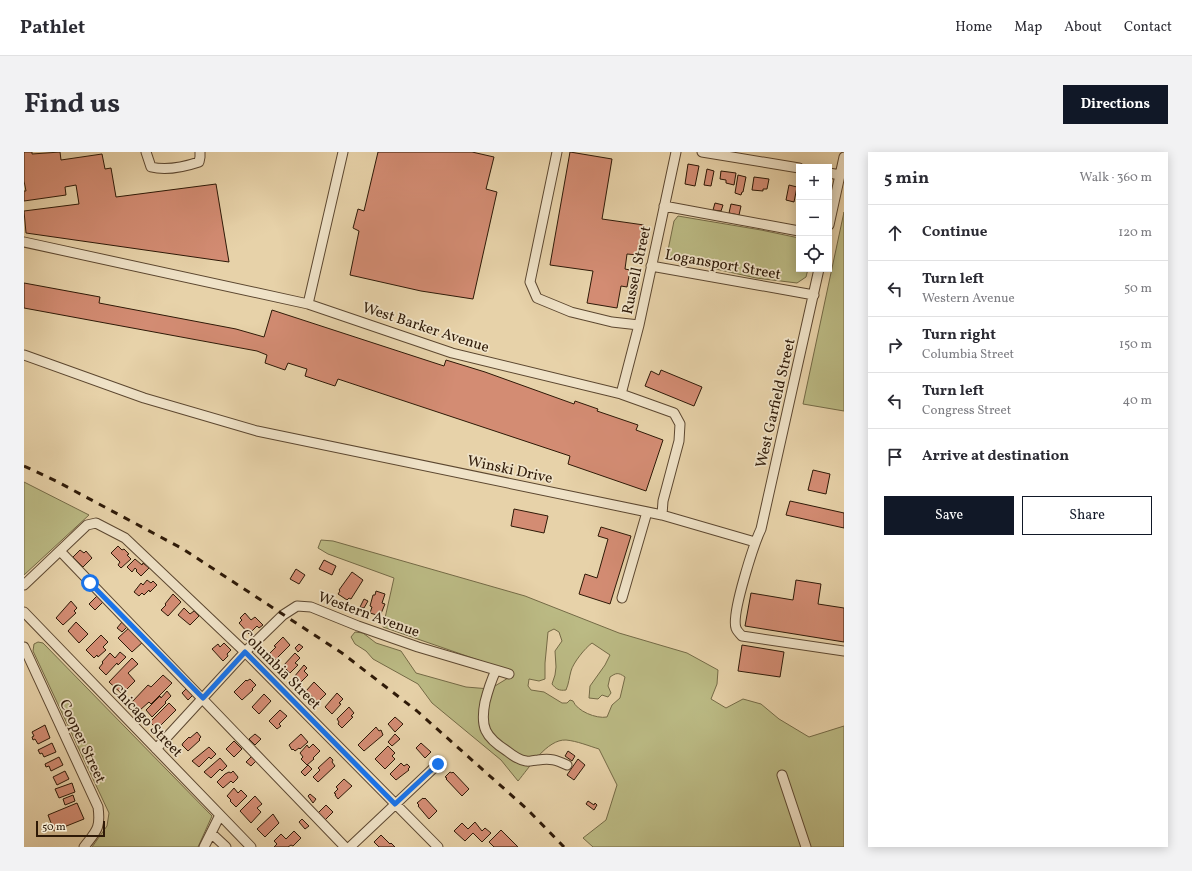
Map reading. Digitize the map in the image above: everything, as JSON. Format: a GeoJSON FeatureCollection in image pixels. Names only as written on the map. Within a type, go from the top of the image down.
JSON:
{"type":"FeatureCollection","features":[{"type":"Feature","properties":{"kind":"street"},"geometry":{"type":"LineString","coordinates":[[146,152],[151,167],[162,170],[199,162],[200,152]]}},
{"type":"Feature","properties":{"kind":"street"},"geometry":{"type":"LineString","coordinates":[[308,304],[343,152]]}},
{"type":"Feature","properties":{"kind":"street"},"geometry":{"type":"LineString","coordinates":[[557,152],[530,282],[537,298],[571,312],[612,322],[639,325]]}},
{"type":"Feature","properties":{"kind":"street","name":"Russell Street"},"geometry":{"type":"LineString","coordinates":[[621,394],[639,325],[676,152]]}},
{"type":"Feature","properties":{"kind":"street"},"geometry":{"type":"LineString","coordinates":[[702,152],[796,168]]}},
{"type":"Feature","properties":{"kind":"street"},"geometry":{"type":"LineString","coordinates":[[832,211],[844,157]]}},
{"type":"Feature","properties":{"kind":"street"},"geometry":{"type":"LineString","coordinates":[[832,174],[840,175]]}},
{"type":"Feature","properties":{"kind":"street"},"geometry":{"type":"LineString","coordinates":[[664,206],[796,230]]}},
{"type":"Feature","properties":{"kind":"street","name":"West Barker Avenue"},"geometry":{"type":"LineString","coordinates":[[24,242],[308,304],[452,353],[621,394],[674,413],[680,424],[679,441],[663,501],[662,515]]}},
{"type":"Feature","properties":{"kind":"street","name":"Logansport Street"},"geometry":{"type":"LineString","coordinates":[[651,266],[814,295]]}},
{"type":"Feature","properties":{"kind":"street","name":"West Garfield Street"},"geometry":{"type":"LineString","coordinates":[[818,272],[761,529],[755,542],[737,608],[736,628],[742,636],[844,651]]}},
{"type":"Feature","properties":{"kind":"street","name":"Winski Drive"},"geometry":{"type":"LineString","coordinates":[[24,355],[144,398],[257,431],[662,515],[755,542]]}},
{"type":"Feature","properties":{"kind":"street"},"geometry":{"type":"LineString","coordinates":[[622,598],[647,512]]}},
{"type":"Feature","properties":{"kind":"street","name":"Columbia Street"},"geometry":{"type":"LineString","coordinates":[[60,552],[88,525],[96,523],[125,538],[245,652],[395,804],[434,846]]}},
{"type":"Feature","properties":{"kind":"street"},"geometry":{"type":"LineString","coordinates":[[24,585],[60,552],[203,698],[345,847]]}},
{"type":"Feature","properties":{"kind":"street","name":"Western Avenue"},"geometry":{"type":"LineString","coordinates":[[156,749],[245,652],[283,615],[297,606],[311,607],[358,626],[418,647],[510,674]]}},
{"type":"Feature","properties":{"kind":"street","name":"Chicago Street"},"geometry":{"type":"LineString","coordinates":[[24,612],[251,847]]}},
{"type":"Feature","properties":{"kind":"street","name":"Cooper Street"},"geometry":{"type":"LineString","coordinates":[[24,647],[98,807],[100,819],[98,829],[84,847]]}},
{"type":"Feature","properties":{"kind":"street"},"geometry":{"type":"LineString","coordinates":[[496,670],[488,686],[483,718],[484,728],[490,737],[499,746],[526,762],[546,758],[554,759],[567,765]]}},
{"type":"Feature","properties":{"kind":"street"},"geometry":{"type":"LineString","coordinates":[[350,847],[438,764]]}},
{"type":"Feature","properties":{"kind":"street"},"geometry":{"type":"LineString","coordinates":[[782,775],[806,847]]}},
{"type":"Feature","properties":{"kind":"street"},"geometry":{"type":"LineString","coordinates":[[204,847],[220,815]]}},
{"type":"Feature","properties":{"kind":"street"},"geometry":{"type":"LineString","coordinates":[[211,833],[226,847]]}},
{"type":"Feature","properties":{"kind":"shaded area"},"geometry":{"type":"Polygon","coordinates":[[[844,212],[844,411],[803,404],[844,212]]]}},
{"type":"Feature","properties":{"kind":"shaded area"},"geometry":{"type":"Polygon","coordinates":[[[678,216],[796,237],[796,272],[807,272],[806,277],[797,283],[756,278],[671,259],[667,255],[674,221],[678,216]]]}},
{"type":"Feature","properties":{"kind":"shaded area"},"geometry":{"type":"Polygon","coordinates":[[[24,482],[89,515],[24,575],[24,482]]]}},
{"type":"Feature","properties":{"kind":"shaded area"},"geometry":{"type":"Polygon","coordinates":[[[321,540],[333,541],[525,596],[619,633],[687,653],[718,670],[717,684],[711,699],[726,708],[743,699],[761,704],[779,719],[809,737],[844,726],[844,847],[593,847],[583,838],[606,820],[617,785],[599,749],[579,742],[566,740],[559,741],[545,749],[518,781],[501,760],[432,703],[418,684],[373,659],[366,651],[355,644],[351,637],[355,632],[363,633],[376,643],[401,651],[416,673],[466,687],[490,689],[513,675],[507,670],[383,627],[394,578],[328,554],[318,548],[321,540]],[[554,629],[548,632],[545,679],[539,681],[529,679],[528,686],[531,690],[544,692],[562,703],[567,703],[570,700],[573,701],[578,708],[587,714],[598,717],[607,717],[612,705],[620,698],[625,677],[621,674],[617,674],[610,677],[608,686],[611,693],[608,697],[602,695],[598,699],[589,698],[590,686],[605,665],[610,655],[592,643],[574,664],[566,690],[556,688],[552,684],[556,667],[555,651],[562,641],[559,632],[554,629]]]}},
{"type":"Feature","properties":{"kind":"shaded area"},"geometry":{"type":"Polygon","coordinates":[[[38,642],[43,643],[212,816],[198,847],[92,847],[107,826],[109,813],[33,651],[34,644],[38,642]]]}},
{"type":"Feature","properties":{"kind":"building"},"geometry":{"type":"Polygon","coordinates":[[[24,152],[32,152],[32,154],[60,152],[61,160],[102,154],[105,169],[111,168],[116,197],[216,184],[229,262],[26,233],[24,211],[79,204],[76,185],[65,187],[66,195],[24,201],[24,191],[26,191],[24,181],[24,152]]]}},
{"type":"Feature","properties":{"kind":"building"},"geometry":{"type":"Polygon","coordinates":[[[378,152],[472,152],[494,157],[486,189],[497,192],[473,299],[421,291],[350,275],[359,231],[353,228],[358,209],[364,211],[378,152]]]}},
{"type":"Feature","properties":{"kind":"building"},"geometry":{"type":"Polygon","coordinates":[[[570,152],[612,159],[602,219],[644,225],[638,255],[627,254],[625,269],[630,270],[627,287],[621,286],[617,308],[587,303],[593,271],[550,265],[570,152]]]}},
{"type":"Feature","properties":{"kind":"building"},"geometry":{"type":"Polygon","coordinates":[[[688,164],[699,166],[695,186],[685,184],[688,164]]]}},
{"type":"Feature","properties":{"kind":"building"},"geometry":{"type":"Polygon","coordinates":[[[707,169],[714,171],[711,186],[704,185],[707,169]]]}},
{"type":"Feature","properties":{"kind":"building"},"geometry":{"type":"Polygon","coordinates":[[[721,171],[736,173],[734,185],[726,183],[726,180],[720,179],[721,171]]]}},
{"type":"Feature","properties":{"kind":"building"},"geometry":{"type":"Polygon","coordinates":[[[738,175],[746,177],[741,195],[735,193],[738,175]]]}},
{"type":"Feature","properties":{"kind":"building"},"geometry":{"type":"Polygon","coordinates":[[[754,177],[769,179],[767,189],[763,189],[763,191],[752,190],[754,177]]]}},
{"type":"Feature","properties":{"kind":"building"},"geometry":{"type":"Polygon","coordinates":[[[789,185],[796,187],[794,202],[786,200],[789,185]]]}},
{"type":"Feature","properties":{"kind":"building"},"geometry":{"type":"Polygon","coordinates":[[[715,203],[723,205],[721,211],[713,210],[715,203]]]}},
{"type":"Feature","properties":{"kind":"building"},"geometry":{"type":"Polygon","coordinates":[[[731,204],[741,206],[739,215],[729,213],[731,204]]]}},
{"type":"Feature","properties":{"kind":"building"},"geometry":{"type":"Polygon","coordinates":[[[24,283],[100,297],[99,303],[236,329],[264,337],[272,310],[444,366],[446,360],[485,372],[574,404],[575,401],[598,409],[597,411],[638,425],[636,430],[663,440],[646,491],[568,464],[570,456],[338,379],[335,386],[305,376],[307,369],[288,363],[285,370],[265,363],[267,355],[257,351],[24,308],[24,283]]]}},
{"type":"Feature","properties":{"kind":"building"},"geometry":{"type":"Polygon","coordinates":[[[661,370],[702,387],[694,406],[645,386],[651,371],[659,375],[661,370]]]}},
{"type":"Feature","properties":{"kind":"building"},"geometry":{"type":"Polygon","coordinates":[[[813,470],[830,474],[826,494],[808,490],[813,470]]]}},
{"type":"Feature","properties":{"kind":"building"},"geometry":{"type":"Polygon","coordinates":[[[790,501],[844,513],[844,528],[786,515],[790,501]]]}},
{"type":"Feature","properties":{"kind":"building"},"geometry":{"type":"Polygon","coordinates":[[[514,509],[548,516],[544,533],[511,526],[514,509]]]}},
{"type":"Feature","properties":{"kind":"building"},"geometry":{"type":"Polygon","coordinates":[[[601,527],[631,536],[610,604],[579,594],[585,574],[597,578],[608,539],[598,536],[601,527]]]}},
{"type":"Feature","properties":{"kind":"building"},"geometry":{"type":"Polygon","coordinates":[[[118,546],[129,554],[127,555],[131,559],[121,568],[118,565],[120,562],[111,553],[118,546]]]}},
{"type":"Feature","properties":{"kind":"building"},"geometry":{"type":"Polygon","coordinates":[[[80,550],[84,553],[86,551],[92,558],[83,567],[73,557],[80,550]]]}},
{"type":"Feature","properties":{"kind":"building"},"geometry":{"type":"Polygon","coordinates":[[[135,559],[142,565],[143,563],[149,568],[141,576],[135,568],[132,572],[127,567],[135,559]]]}},
{"type":"Feature","properties":{"kind":"building"},"geometry":{"type":"Polygon","coordinates":[[[324,560],[336,566],[332,575],[319,569],[324,560]]]}},
{"type":"Feature","properties":{"kind":"building"},"geometry":{"type":"Polygon","coordinates":[[[296,569],[305,575],[299,584],[290,579],[296,569]]]}},
{"type":"Feature","properties":{"kind":"building"},"geometry":{"type":"Polygon","coordinates":[[[352,572],[363,580],[351,599],[349,598],[347,600],[338,594],[340,591],[339,590],[352,572]]]}},
{"type":"Feature","properties":{"kind":"building"},"geometry":{"type":"Polygon","coordinates":[[[147,580],[151,583],[153,581],[157,585],[150,592],[149,590],[144,595],[142,593],[139,596],[134,592],[141,583],[143,585],[147,580]]]}},
{"type":"Feature","properties":{"kind":"building"},"geometry":{"type":"Polygon","coordinates":[[[796,580],[821,584],[818,604],[844,608],[844,642],[745,626],[751,593],[793,600],[796,580]]]}},
{"type":"Feature","properties":{"kind":"building"},"geometry":{"type":"Polygon","coordinates":[[[376,591],[385,594],[382,603],[385,604],[380,616],[370,613],[373,595],[375,595],[376,591]]]}},
{"type":"Feature","properties":{"kind":"building"},"geometry":{"type":"Polygon","coordinates":[[[173,594],[181,602],[168,616],[161,610],[173,594]]]}},
{"type":"Feature","properties":{"kind":"building"},"geometry":{"type":"Polygon","coordinates":[[[98,595],[104,601],[95,610],[89,604],[98,595]]]}},
{"type":"Feature","properties":{"kind":"building"},"geometry":{"type":"Polygon","coordinates":[[[364,599],[368,601],[364,608],[360,607],[364,599]]]}},
{"type":"Feature","properties":{"kind":"building"},"geometry":{"type":"Polygon","coordinates":[[[71,601],[77,608],[74,611],[76,613],[63,625],[56,618],[71,601]]]}},
{"type":"Feature","properties":{"kind":"building"},"geometry":{"type":"Polygon","coordinates":[[[184,608],[190,614],[194,611],[199,616],[190,625],[178,615],[184,608]]]}},
{"type":"Feature","properties":{"kind":"building"},"geometry":{"type":"Polygon","coordinates":[[[245,613],[251,620],[255,617],[263,625],[259,628],[257,626],[249,634],[239,623],[242,620],[240,618],[245,613]]]}},
{"type":"Feature","properties":{"kind":"building"},"geometry":{"type":"Polygon","coordinates":[[[76,622],[88,634],[79,643],[68,631],[76,622]]]}},
{"type":"Feature","properties":{"kind":"building"},"geometry":{"type":"Polygon","coordinates":[[[122,622],[127,627],[122,632],[117,628],[122,622]]]}},
{"type":"Feature","properties":{"kind":"building"},"geometry":{"type":"Polygon","coordinates":[[[130,627],[144,641],[132,652],[118,638],[130,627]]]}},
{"type":"Feature","properties":{"kind":"building"},"geometry":{"type":"Polygon","coordinates":[[[101,635],[108,642],[103,647],[106,650],[98,657],[97,655],[94,658],[86,650],[101,635]]]}},
{"type":"Feature","properties":{"kind":"building"},"geometry":{"type":"Polygon","coordinates":[[[283,637],[290,645],[274,661],[268,655],[283,637]]]}},
{"type":"Feature","properties":{"kind":"building"},"geometry":{"type":"Polygon","coordinates":[[[224,643],[231,650],[223,661],[212,649],[218,644],[220,647],[224,643]]]}},
{"type":"Feature","properties":{"kind":"building"},"geometry":{"type":"Polygon","coordinates":[[[299,644],[303,647],[298,652],[295,648],[299,644]]]}},
{"type":"Feature","properties":{"kind":"building"},"geometry":{"type":"Polygon","coordinates":[[[742,645],[784,652],[780,677],[738,671],[742,645]]]}},
{"type":"Feature","properties":{"kind":"building"},"geometry":{"type":"Polygon","coordinates":[[[120,652],[126,657],[118,665],[117,663],[106,675],[99,668],[103,663],[102,662],[110,653],[115,658],[120,652]]]}},
{"type":"Feature","properties":{"kind":"building"},"geometry":{"type":"Polygon","coordinates":[[[295,653],[300,658],[295,663],[298,665],[290,673],[283,666],[295,653]]]}},
{"type":"Feature","properties":{"kind":"building"},"geometry":{"type":"Polygon","coordinates":[[[132,658],[138,664],[128,673],[135,681],[122,694],[109,682],[132,658]]]}},
{"type":"Feature","properties":{"kind":"building"},"geometry":{"type":"Polygon","coordinates":[[[304,665],[307,668],[304,671],[308,675],[300,683],[294,677],[304,665]]]}},
{"type":"Feature","properties":{"kind":"building"},"geometry":{"type":"Polygon","coordinates":[[[163,675],[172,683],[151,704],[149,702],[140,710],[132,702],[148,685],[151,687],[163,675]]]}},
{"type":"Feature","properties":{"kind":"building"},"geometry":{"type":"Polygon","coordinates":[[[250,679],[256,685],[252,689],[253,690],[242,700],[234,692],[246,680],[247,681],[250,679]]]}},
{"type":"Feature","properties":{"kind":"building"},"geometry":{"type":"Polygon","coordinates":[[[314,682],[326,694],[318,702],[306,691],[314,682]]]}},
{"type":"Feature","properties":{"kind":"building"},"geometry":{"type":"Polygon","coordinates":[[[188,687],[194,694],[188,700],[182,693],[188,687]]]}},
{"type":"Feature","properties":{"kind":"building"},"geometry":{"type":"Polygon","coordinates":[[[167,691],[171,696],[152,717],[146,710],[167,691]]]}},
{"type":"Feature","properties":{"kind":"building"},"geometry":{"type":"Polygon","coordinates":[[[337,693],[343,699],[339,703],[341,704],[332,714],[325,707],[337,693]]]}},
{"type":"Feature","properties":{"kind":"building"},"geometry":{"type":"Polygon","coordinates":[[[264,694],[271,701],[259,714],[252,707],[264,694]]]}},
{"type":"Feature","properties":{"kind":"building"},"geometry":{"type":"Polygon","coordinates":[[[169,703],[176,710],[157,729],[150,722],[169,703]]]}},
{"type":"Feature","properties":{"kind":"building"},"geometry":{"type":"Polygon","coordinates":[[[349,707],[354,713],[351,716],[353,717],[342,728],[338,724],[339,722],[337,719],[349,707]]]}},
{"type":"Feature","properties":{"kind":"building"},"geometry":{"type":"Polygon","coordinates":[[[280,710],[287,716],[279,724],[281,726],[277,729],[269,721],[280,710]]]}},
{"type":"Feature","properties":{"kind":"building"},"geometry":{"type":"Polygon","coordinates":[[[395,717],[403,724],[395,732],[388,724],[395,717]]]}},
{"type":"Feature","properties":{"kind":"building"},"geometry":{"type":"Polygon","coordinates":[[[45,725],[50,738],[38,744],[35,739],[33,740],[32,737],[34,736],[32,732],[45,725]]]}},
{"type":"Feature","properties":{"kind":"building"},"geometry":{"type":"Polygon","coordinates":[[[376,727],[379,731],[381,730],[383,735],[364,751],[358,745],[376,727]]]}},
{"type":"Feature","properties":{"kind":"building"},"geometry":{"type":"Polygon","coordinates":[[[197,732],[201,737],[199,739],[200,740],[188,751],[182,745],[189,737],[190,738],[197,732]]]}},
{"type":"Feature","properties":{"kind":"building"},"geometry":{"type":"Polygon","coordinates":[[[255,734],[261,739],[255,745],[249,739],[255,734]]]}},
{"type":"Feature","properties":{"kind":"building"},"geometry":{"type":"Polygon","coordinates":[[[301,734],[308,742],[300,749],[299,748],[295,751],[293,749],[292,750],[289,745],[301,734]]]}},
{"type":"Feature","properties":{"kind":"building"},"geometry":{"type":"Polygon","coordinates":[[[395,734],[400,739],[392,746],[388,742],[395,734]]]}},
{"type":"Feature","properties":{"kind":"building"},"geometry":{"type":"Polygon","coordinates":[[[234,741],[242,749],[234,757],[226,749],[234,741]]]}},
{"type":"Feature","properties":{"kind":"building"},"geometry":{"type":"Polygon","coordinates":[[[52,743],[56,752],[44,757],[42,753],[40,754],[38,750],[52,743]]]}},
{"type":"Feature","properties":{"kind":"building"},"geometry":{"type":"Polygon","coordinates":[[[421,743],[431,752],[425,758],[416,748],[421,743]]]}},
{"type":"Feature","properties":{"kind":"building"},"geometry":{"type":"Polygon","coordinates":[[[313,744],[320,751],[307,765],[301,759],[303,757],[300,753],[307,745],[309,748],[313,744]]]}},
{"type":"Feature","properties":{"kind":"building"},"geometry":{"type":"Polygon","coordinates":[[[388,746],[395,753],[392,756],[395,759],[385,769],[375,759],[388,746]]]}},
{"type":"Feature","properties":{"kind":"building"},"geometry":{"type":"Polygon","coordinates":[[[209,747],[216,754],[211,759],[209,757],[199,767],[192,761],[209,747]]]}},
{"type":"Feature","properties":{"kind":"building"},"geometry":{"type":"Polygon","coordinates":[[[568,751],[575,756],[572,761],[565,756],[568,751]]]}},
{"type":"Feature","properties":{"kind":"building"},"geometry":{"type":"Polygon","coordinates":[[[252,756],[257,760],[251,766],[246,762],[252,756]]]}},
{"type":"Feature","properties":{"kind":"building"},"geometry":{"type":"Polygon","coordinates":[[[59,757],[63,765],[51,771],[49,766],[46,767],[45,764],[59,757]]]}},
{"type":"Feature","properties":{"kind":"building"},"geometry":{"type":"Polygon","coordinates":[[[330,757],[335,766],[318,782],[313,777],[320,770],[318,768],[330,757]]]}},
{"type":"Feature","properties":{"kind":"building"},"geometry":{"type":"Polygon","coordinates":[[[220,758],[227,766],[222,771],[220,769],[211,778],[204,772],[220,758]]]}},
{"type":"Feature","properties":{"kind":"building"},"geometry":{"type":"Polygon","coordinates":[[[578,759],[585,765],[574,780],[567,775],[578,759]]]}},
{"type":"Feature","properties":{"kind":"building"},"geometry":{"type":"Polygon","coordinates":[[[401,763],[404,766],[407,764],[410,767],[408,769],[409,770],[396,780],[390,774],[401,763]]]}},
{"type":"Feature","properties":{"kind":"building"},"geometry":{"type":"Polygon","coordinates":[[[308,765],[312,769],[305,776],[301,772],[308,765]]]}},
{"type":"Feature","properties":{"kind":"building"},"geometry":{"type":"Polygon","coordinates":[[[65,771],[69,779],[57,785],[53,777],[65,771]]]}},
{"type":"Feature","properties":{"kind":"building"},"geometry":{"type":"Polygon","coordinates":[[[233,771],[238,777],[237,779],[233,783],[231,781],[223,788],[217,782],[225,774],[233,771]]]}},
{"type":"Feature","properties":{"kind":"building"},"geometry":{"type":"Polygon","coordinates":[[[450,772],[453,772],[469,789],[462,796],[445,777],[450,772]]]}},
{"type":"Feature","properties":{"kind":"building"},"geometry":{"type":"Polygon","coordinates":[[[344,779],[352,786],[338,799],[334,793],[338,789],[336,787],[344,779]]]}},
{"type":"Feature","properties":{"kind":"building"},"geometry":{"type":"Polygon","coordinates":[[[72,783],[75,792],[59,798],[55,789],[72,783]]]}},
{"type":"Feature","properties":{"kind":"building"},"geometry":{"type":"Polygon","coordinates":[[[234,788],[238,793],[241,790],[247,796],[236,807],[227,796],[234,788]]]}},
{"type":"Feature","properties":{"kind":"building"},"geometry":{"type":"Polygon","coordinates":[[[310,794],[316,799],[313,803],[308,796],[310,794]]]}},
{"type":"Feature","properties":{"kind":"building"},"geometry":{"type":"Polygon","coordinates":[[[73,795],[75,801],[65,805],[63,799],[73,795]]]}},
{"type":"Feature","properties":{"kind":"building"},"geometry":{"type":"Polygon","coordinates":[[[255,796],[262,804],[257,808],[261,812],[251,823],[240,811],[255,796]]]}},
{"type":"Feature","properties":{"kind":"building"},"geometry":{"type":"Polygon","coordinates":[[[425,798],[437,811],[429,819],[417,803],[425,798]]]}},
{"type":"Feature","properties":{"kind":"building"},"geometry":{"type":"Polygon","coordinates":[[[588,801],[594,805],[595,803],[597,805],[594,810],[586,804],[588,801]]]}},
{"type":"Feature","properties":{"kind":"building"},"geometry":{"type":"Polygon","coordinates":[[[77,803],[84,819],[54,831],[48,815],[77,803]]]}},
{"type":"Feature","properties":{"kind":"building"},"geometry":{"type":"Polygon","coordinates":[[[326,805],[333,812],[325,820],[318,813],[326,805]]]}},
{"type":"Feature","properties":{"kind":"building"},"geometry":{"type":"Polygon","coordinates":[[[273,814],[279,823],[265,837],[257,829],[273,814]]]}},
{"type":"Feature","properties":{"kind":"building"},"geometry":{"type":"Polygon","coordinates":[[[302,819],[309,826],[305,829],[299,822],[302,819]]]}},
{"type":"Feature","properties":{"kind":"building"},"geometry":{"type":"Polygon","coordinates":[[[475,822],[482,831],[485,828],[491,833],[482,842],[473,833],[465,841],[454,831],[462,823],[468,829],[475,822]]]}},
{"type":"Feature","properties":{"kind":"building"},"geometry":{"type":"Polygon","coordinates":[[[501,830],[518,847],[494,847],[489,842],[501,830]]]}},
{"type":"Feature","properties":{"kind":"building"},"geometry":{"type":"Polygon","coordinates":[[[294,831],[301,838],[293,846],[274,847],[277,844],[274,841],[281,834],[286,839],[294,831]]]}},
{"type":"Feature","properties":{"kind":"building"},"geometry":{"type":"Polygon","coordinates":[[[381,835],[395,847],[379,847],[374,842],[381,835]]]}},
{"type":"Feature","properties":{"kind":"railway"},"geometry":{"type":"LineString","coordinates":[[24,466],[56,481],[183,549],[342,653],[417,711],[528,810],[564,847]]}},
{"type":"Feature","properties":{"kind":"route"},"geometry":{"type":"LineString","coordinates":[[90,583],[203,698],[245,652],[395,804],[438,764]]}}]}
